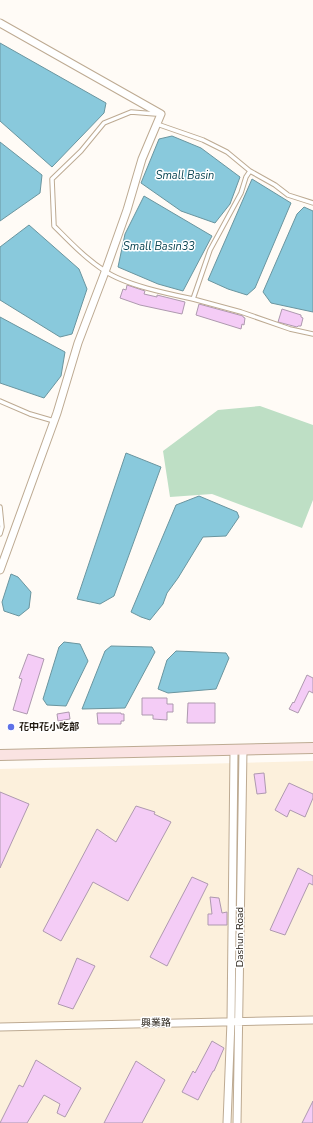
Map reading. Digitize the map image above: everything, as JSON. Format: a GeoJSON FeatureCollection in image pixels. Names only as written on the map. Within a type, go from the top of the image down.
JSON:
{"type":"FeatureCollection","features":[{"type":"Feature","properties":{"kind":"main road"},"geometry":{"type":"LineString","coordinates":[[0,755],[238,751],[313,748]]}},
{"type":"Feature","properties":{"kind":"street"},"geometry":{"type":"LineString","coordinates":[[0,23],[161,114],[142,159],[106,272],[78,343],[54,421],[0,570]]}},
{"type":"Feature","properties":{"kind":"street","name":"Dashun Road"},"geometry":{"type":"LineString","coordinates":[[237,1123],[239,1021],[238,751]]}},
{"type":"Feature","properties":{"kind":"street","name":"Dashun Road"},"geometry":{"type":"LineString","coordinates":[[227,1123],[238,751]]}},
{"type":"Feature","properties":{"kind":"street","name":"興業路"},"geometry":{"type":"LineString","coordinates":[[0,1027],[313,1020]]}},
{"type":"Feature","properties":{"kind":"lane"},"geometry":{"type":"LineString","coordinates":[[161,114],[131,112],[104,123],[81,151],[52,179],[54,226],[80,251],[106,272],[119,279],[241,312],[290,329],[313,334]]}},
{"type":"Feature","properties":{"kind":"lane"},"geometry":{"type":"LineString","coordinates":[[157,124],[203,140],[227,152],[250,171],[276,185],[288,195],[313,203]]}},
{"type":"Feature","properties":{"kind":"lane"},"geometry":{"type":"LineString","coordinates":[[193,299],[210,250],[241,193],[246,177],[250,171]]}},
{"type":"Feature","properties":{"kind":"lane"},"geometry":{"type":"LineString","coordinates":[[0,400],[30,414],[54,421]]}},
{"type":"Feature","properties":{"kind":"lane"},"geometry":{"type":"LineString","coordinates":[[0,507],[2,527],[0,534]]}},
{"type":"Feature","properties":{"kind":"shaded area"},"geometry":{"type":"Polygon","coordinates":[[[313,761],[313,1123],[0,1123],[0,769],[313,761]]]}},
{"type":"Feature","properties":{"kind":"green space"},"geometry":{"type":"Polygon","coordinates":[[[260,406],[313,425],[313,500],[302,528],[212,494],[170,497],[163,451],[218,410],[260,406]]]}},
{"type":"Feature","properties":{"kind":"water"},"geometry":{"type":"Polygon","coordinates":[[[0,43],[106,103],[104,113],[52,167],[0,121],[0,43]]]}},
{"type":"Feature","properties":{"kind":"water","name":"Small Basin"},"geometry":{"type":"Polygon","coordinates":[[[172,136],[201,148],[240,177],[230,204],[215,223],[181,211],[141,183],[159,139],[172,136]]]}},
{"type":"Feature","properties":{"kind":"water"},"geometry":{"type":"Polygon","coordinates":[[[0,142],[42,175],[40,193],[0,221],[0,142]]]}},
{"type":"Feature","properties":{"kind":"water"},"geometry":{"type":"Polygon","coordinates":[[[252,179],[291,203],[255,288],[247,295],[228,289],[208,280],[252,179]]]}},
{"type":"Feature","properties":{"kind":"water","name":"Small Basin33"},"geometry":{"type":"Polygon","coordinates":[[[144,196],[212,236],[183,291],[158,284],[118,267],[125,234],[144,196]]]}},
{"type":"Feature","properties":{"kind":"water"},"geometry":{"type":"Polygon","coordinates":[[[304,207],[313,211],[313,312],[271,303],[263,292],[297,214],[304,207]]]}},
{"type":"Feature","properties":{"kind":"water"},"geometry":{"type":"Polygon","coordinates":[[[29,225],[79,269],[87,289],[72,334],[60,337],[0,300],[0,247],[29,225]]]}},
{"type":"Feature","properties":{"kind":"water"},"geometry":{"type":"Polygon","coordinates":[[[0,317],[65,352],[61,376],[44,398],[0,383],[0,317]]]}},
{"type":"Feature","properties":{"kind":"water"},"geometry":{"type":"Polygon","coordinates":[[[126,453],[161,467],[114,596],[100,604],[77,599],[126,453]]]}},
{"type":"Feature","properties":{"kind":"water"},"geometry":{"type":"Polygon","coordinates":[[[199,496],[237,512],[239,517],[226,536],[203,537],[167,593],[163,604],[150,620],[131,612],[176,505],[199,496]]]}},
{"type":"Feature","properties":{"kind":"water"},"geometry":{"type":"Polygon","coordinates":[[[11,574],[18,577],[31,592],[29,608],[19,616],[4,611],[2,602],[11,574]]]}},
{"type":"Feature","properties":{"kind":"water"},"geometry":{"type":"Polygon","coordinates":[[[64,642],[80,644],[88,661],[66,706],[47,705],[43,699],[59,647],[64,642]]]}},
{"type":"Feature","properties":{"kind":"water"},"geometry":{"type":"Polygon","coordinates":[[[111,646],[152,647],[155,652],[125,708],[82,709],[105,651],[111,646]]]}},
{"type":"Feature","properties":{"kind":"water"},"geometry":{"type":"Polygon","coordinates":[[[176,651],[226,653],[229,658],[216,689],[168,693],[158,689],[167,660],[176,651]]]}},
{"type":"Feature","properties":{"kind":"building"},"geometry":{"type":"Polygon","coordinates":[[[127,285],[145,291],[144,294],[157,297],[157,295],[185,302],[182,314],[140,305],[120,298],[123,289],[126,290],[127,285]]]}},
{"type":"Feature","properties":{"kind":"building"},"geometry":{"type":"Polygon","coordinates":[[[199,304],[243,316],[245,318],[244,325],[242,324],[241,329],[196,315],[199,304]]]}},
{"type":"Feature","properties":{"kind":"building"},"geometry":{"type":"Polygon","coordinates":[[[282,309],[301,315],[303,318],[301,326],[297,327],[278,322],[282,309]]]}},
{"type":"Feature","properties":{"kind":"building"},"geometry":{"type":"Polygon","coordinates":[[[28,654],[44,659],[27,714],[13,710],[22,679],[19,678],[28,654]]]}},
{"type":"Feature","properties":{"kind":"building"},"geometry":{"type":"Polygon","coordinates":[[[307,675],[313,678],[313,693],[309,691],[298,713],[289,709],[293,702],[294,703],[307,675]]]}},
{"type":"Feature","properties":{"kind":"building"},"geometry":{"type":"Polygon","coordinates":[[[142,698],[167,698],[167,704],[173,704],[173,712],[167,712],[167,720],[153,719],[153,715],[142,715],[142,698]]]}},
{"type":"Feature","properties":{"kind":"building"},"geometry":{"type":"Polygon","coordinates":[[[188,703],[215,703],[215,723],[187,723],[188,703]]]}},
{"type":"Feature","properties":{"kind":"building"},"geometry":{"type":"Polygon","coordinates":[[[69,712],[70,719],[58,721],[57,714],[69,712]]]}},
{"type":"Feature","properties":{"kind":"building"},"geometry":{"type":"Polygon","coordinates":[[[97,713],[121,713],[124,714],[124,721],[121,721],[121,724],[98,724],[97,713]]]}},
{"type":"Feature","properties":{"kind":"building"},"geometry":{"type":"Polygon","coordinates":[[[264,773],[266,793],[257,794],[254,774],[264,773]]]}},
{"type":"Feature","properties":{"kind":"building"},"geometry":{"type":"Polygon","coordinates":[[[289,783],[313,794],[313,798],[305,817],[290,810],[287,817],[275,810],[289,783]]]}},
{"type":"Feature","properties":{"kind":"building"},"geometry":{"type":"Polygon","coordinates":[[[0,792],[29,804],[0,868],[0,792]]]}},
{"type":"Feature","properties":{"kind":"building"},"geometry":{"type":"Polygon","coordinates":[[[136,806],[155,812],[154,814],[171,822],[128,901],[93,882],[61,941],[43,931],[97,829],[116,842],[136,806]]]}},
{"type":"Feature","properties":{"kind":"building"},"geometry":{"type":"Polygon","coordinates":[[[298,868],[313,876],[313,885],[309,883],[285,935],[270,930],[298,868]]]}},
{"type":"Feature","properties":{"kind":"building"},"geometry":{"type":"Polygon","coordinates":[[[192,877],[208,884],[167,966],[150,957],[192,877]]]}},
{"type":"Feature","properties":{"kind":"building"},"geometry":{"type":"Polygon","coordinates":[[[210,897],[219,898],[222,913],[227,912],[227,925],[208,925],[208,914],[212,914],[210,897]]]}},
{"type":"Feature","properties":{"kind":"building"},"geometry":{"type":"Polygon","coordinates":[[[77,958],[95,966],[73,1009],[58,1004],[77,958]]]}},
{"type":"Feature","properties":{"kind":"building"},"geometry":{"type":"Polygon","coordinates":[[[212,1041],[224,1048],[214,1071],[198,1100],[182,1092],[193,1071],[195,1073],[212,1041]]]}},
{"type":"Feature","properties":{"kind":"building"},"geometry":{"type":"Polygon","coordinates":[[[36,1060],[81,1088],[65,1117],[57,1113],[60,1104],[44,1095],[27,1123],[0,1123],[19,1085],[23,1087],[36,1060]]]}},
{"type":"Feature","properties":{"kind":"building"},"geometry":{"type":"Polygon","coordinates":[[[136,1061],[165,1080],[142,1123],[104,1123],[136,1061]]]}},
{"type":"Feature","properties":{"kind":"building"},"geometry":{"type":"Polygon","coordinates":[[[313,1101],[313,1123],[302,1123],[313,1101]]]}},
{"type":"Feature","properties":{"kind":"place","name":"花中花小吃部"},"geometry":{"type":"Point","coordinates":[11,727]}}]}
